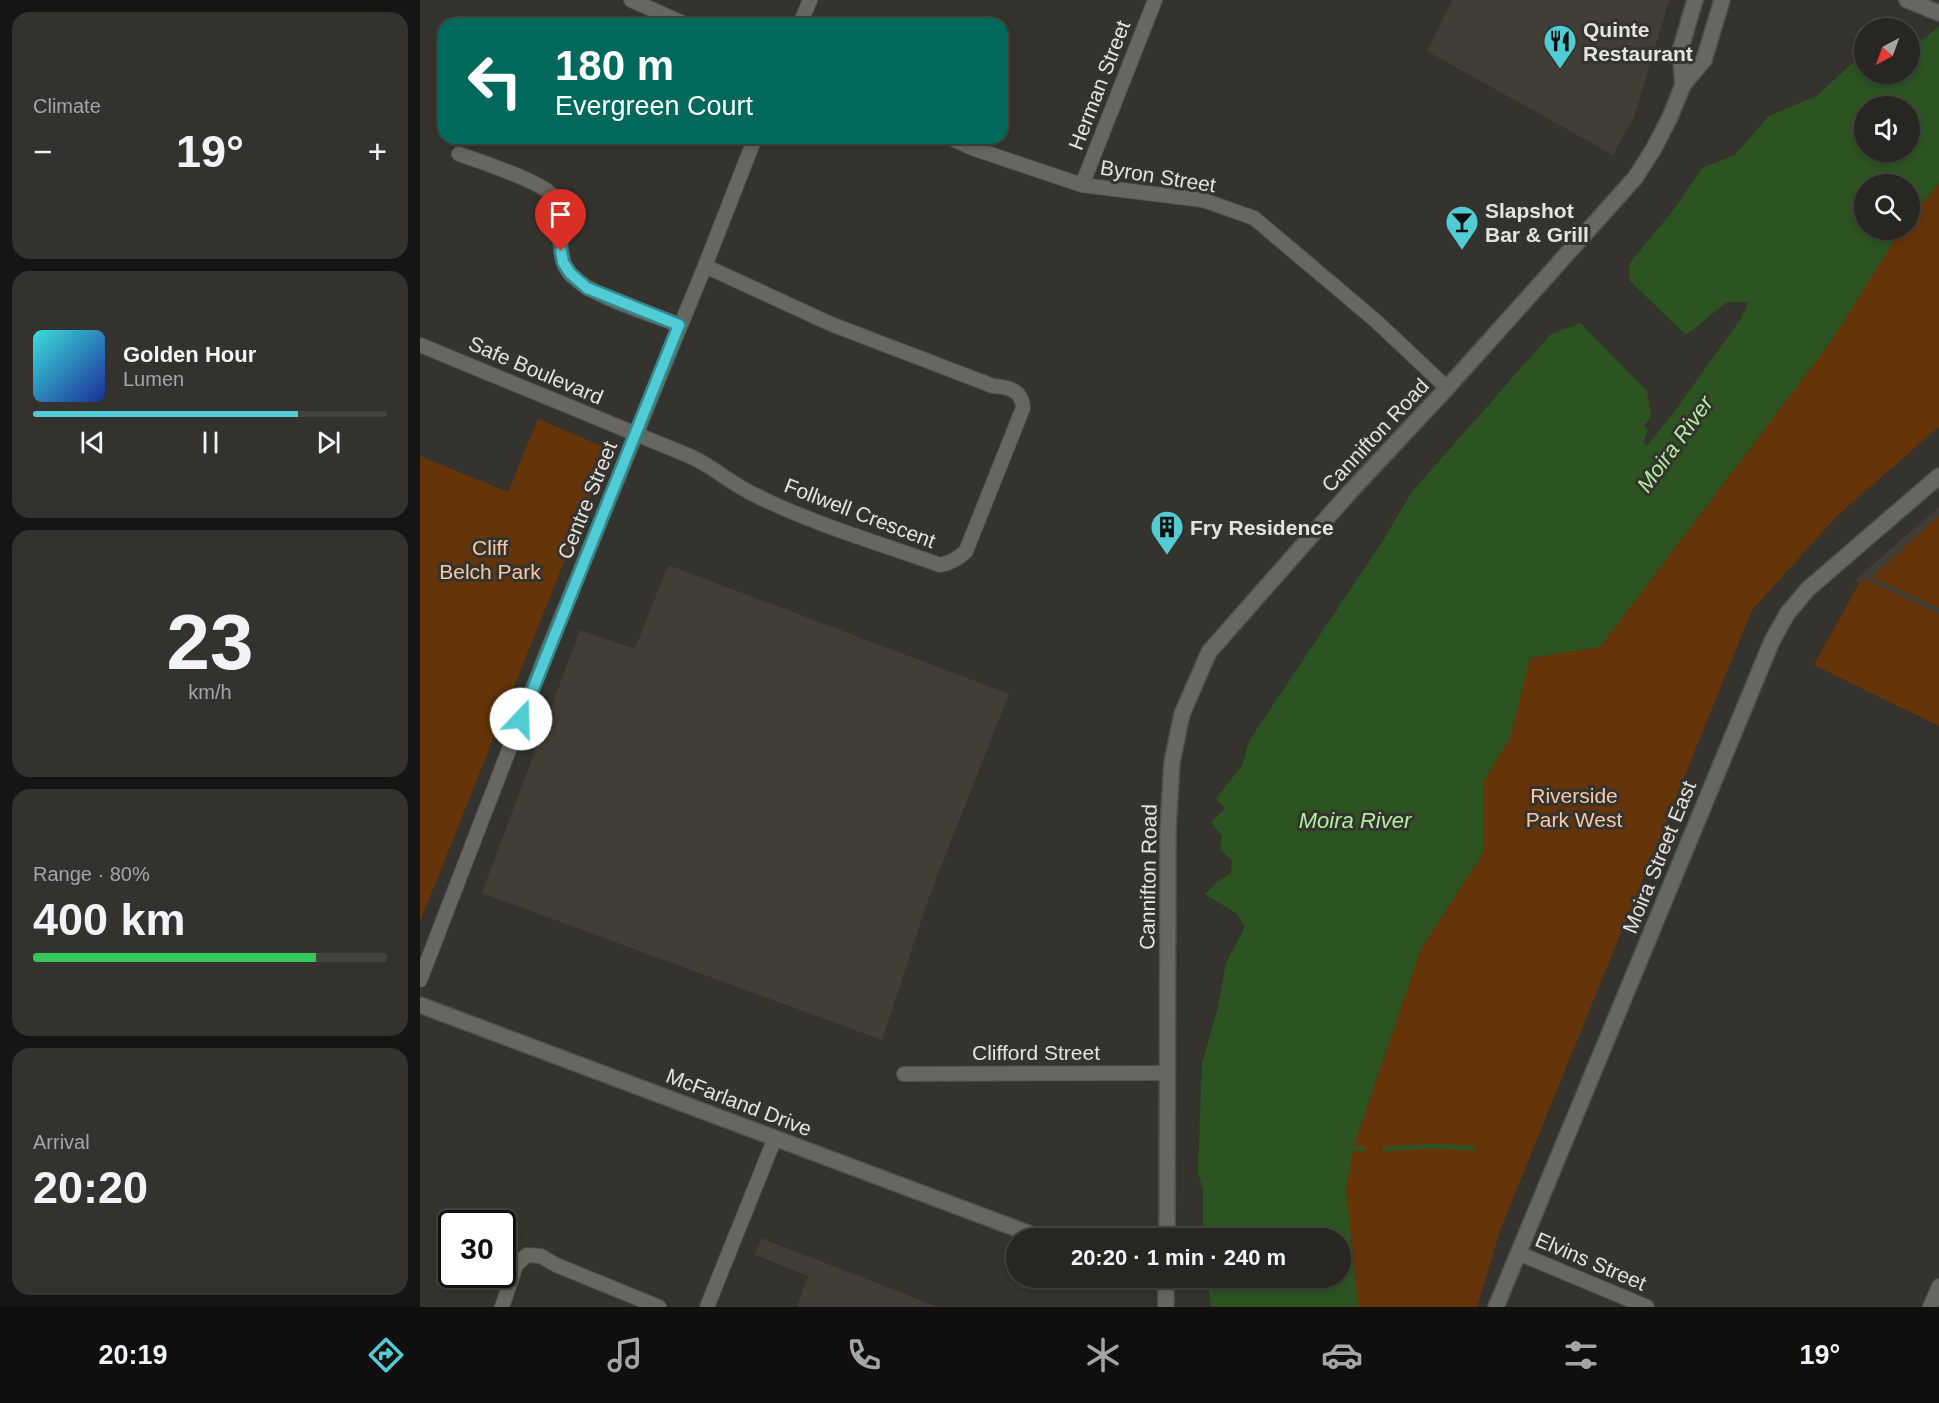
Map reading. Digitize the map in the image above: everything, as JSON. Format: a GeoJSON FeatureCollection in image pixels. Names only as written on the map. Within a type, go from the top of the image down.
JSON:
{"type":"FeatureCollection","features":[{"type":"Feature","properties":{"kind":"street"},"geometry":{"type":"LineString","coordinates":[[630,0],[671,18]]}},
{"type":"Feature","properties":{"kind":"street"},"geometry":{"type":"LineString","coordinates":[[802,18],[810,0]]}},
{"type":"Feature","properties":{"kind":"street","name":"Herman Street"},"geometry":{"type":"LineString","coordinates":[[1082,185],[1155,0]]}},
{"type":"Feature","properties":{"kind":"street","name":"Cannifton Road"},"geometry":{"type":"LineString","coordinates":[[1683,85],[1680,51],[1695,0]]}},
{"type":"Feature","properties":{"kind":"street"},"geometry":{"type":"LineString","coordinates":[[1720,6],[1731,0]]}},
{"type":"Feature","properties":{"kind":"street"},"geometry":{"type":"LineString","coordinates":[[1907,0],[1939,13]]}},
{"type":"Feature","properties":{"kind":"street","name":"Cannifton Road"},"geometry":{"type":"LineString","coordinates":[[1167,1228],[1168,829],[1172,762],[1182,714],[1209,652],[1349,493],[1448,388],[1635,178],[1653,150],[1683,85],[1704,60],[1720,6]]}},
{"type":"Feature","properties":{"kind":"street","name":"Centre Street"},"geometry":{"type":"LineString","coordinates":[[420,980],[546,654],[753,144]]}},
{"type":"Feature","properties":{"kind":"street","name":"Byron Street"},"geometry":{"type":"LineString","coordinates":[[963,144],[1082,185],[1203,200],[1254,218],[1376,321],[1448,388]]}},
{"type":"Feature","properties":{"kind":"street"},"geometry":{"type":"LineString","coordinates":[[459,154],[510,173],[545,189],[553,196],[560,219],[563,262],[570,273],[587,288],[679,325]]}},
{"type":"Feature","properties":{"kind":"street","name":"Follwell Crescent"},"geometry":{"type":"LineString","coordinates":[[636,435],[711,466],[739,487],[756,496],[940,566],[958,559],[966,551],[1023,408],[1023,399],[1019,394],[1009,387],[993,386],[831,324],[705,266]]}},
{"type":"Feature","properties":{"kind":"street","name":"Safe Boulevard"},"geometry":{"type":"LineString","coordinates":[[420,345],[636,435]]}},
{"type":"Feature","properties":{"kind":"street","name":"Moira Street East"},"geometry":{"type":"LineString","coordinates":[[1496,1307],[1772,641],[1787,614],[1808,590],[1939,476]]}},
{"type":"Feature","properties":{"kind":"street","name":"McFarland Drive"},"geometry":{"type":"LineString","coordinates":[[420,1005],[1015,1228]]}},
{"type":"Feature","properties":{"kind":"street","name":"Clifford Street"},"geometry":{"type":"LineString","coordinates":[[904,1074],[1168,1072]]}},
{"type":"Feature","properties":{"kind":"street"},"geometry":{"type":"LineString","coordinates":[[706,1307],[775,1138]]}},
{"type":"Feature","properties":{"kind":"street","name":"Elvins Street"},"geometry":{"type":"LineString","coordinates":[[1518,1253],[1647,1307]]}},
{"type":"Feature","properties":{"kind":"street"},"geometry":{"type":"LineString","coordinates":[[502,1307],[516,1265],[526,1255],[541,1256],[556,1265],[659,1307]]}},
{"type":"Feature","properties":{"kind":"street"},"geometry":{"type":"LineString","coordinates":[[1930,1307],[1939,1286]]}},
{"type":"Feature","properties":{"kind":"street"},"geometry":{"type":"LineString","coordinates":[[1165,1288],[1166,1307]]}},
{"type":"Feature","properties":{"kind":"shaded area"},"geometry":{"type":"Polygon","coordinates":[[[1452,0],[1669,0],[1634,117],[1613,155],[1427,51],[1452,0]]]}},
{"type":"Feature","properties":{"kind":"shaded area"},"geometry":{"type":"Polygon","coordinates":[[[1939,507],[1939,618],[1855,580],[1939,507]]]}},
{"type":"Feature","properties":{"kind":"shaded area"},"geometry":{"type":"Polygon","coordinates":[[[668,565],[1009,694],[929,897],[882,1040],[482,893],[580,630],[635,649],[668,565]]]}},
{"type":"Feature","properties":{"kind":"shaded area"},"geometry":{"type":"Polygon","coordinates":[[[761,1238],[938,1307],[797,1307],[808,1276],[755,1255],[761,1238]]]}},
{"type":"Feature","properties":{"kind":"green space","name":"Riverside Park West"},"geometry":{"type":"Polygon","coordinates":[[[1939,183],[1939,427],[1839,514],[1752,610],[1501,1228],[1477,1307],[1358,1307],[1346,1189],[1353,1148],[1421,949],[1483,853],[1483,782],[1510,738],[1530,658],[1600,647],[1831,341],[1893,240],[1920,240],[1920,207],[1939,183]]]}},
{"type":"Feature","properties":{"kind":"green space","name":"Cliff Belch Park"},"geometry":{"type":"Polygon","coordinates":[[[538,419],[609,449],[420,922],[420,456],[508,492],[538,419]]]}},
{"type":"Feature","properties":{"kind":"green space"},"geometry":{"type":"Polygon","coordinates":[[[1939,516],[1939,608],[1872,577],[1939,516]]]}},
{"type":"Feature","properties":{"kind":"green space"},"geometry":{"type":"Polygon","coordinates":[[[1862,578],[1939,614],[1939,726],[1814,665],[1862,578]]]}},
{"type":"Feature","properties":{"kind":"water","name":"Moira River"},"geometry":{"type":"Polygon","coordinates":[[[1939,26],[1939,183],[1920,207],[1920,174],[1854,174],[1854,240],[1895,240],[1831,341],[1600,647],[1530,658],[1510,738],[1483,782],[1483,853],[1421,949],[1353,1148],[1346,1189],[1350,1228],[1203,1228],[1203,1191],[1198,1172],[1202,1063],[1217,1011],[1226,963],[1245,927],[1237,914],[1205,894],[1231,873],[1232,861],[1220,849],[1222,836],[1212,821],[1225,809],[1216,798],[1242,766],[1249,741],[1384,539],[1411,493],[1550,335],[1580,323],[1647,391],[1651,417],[1644,425],[1648,431],[1643,442],[1647,446],[1740,320],[1749,302],[1727,302],[1686,335],[1630,281],[1629,264],[1675,208],[1702,168],[1735,155],[1769,116],[1818,95],[1854,61],[1854,84],[1920,84],[1920,40],[1924,39],[1939,26]]]}},
{"type":"Feature","properties":{"kind":"water","name":"Moira River"},"geometry":{"type":"Polygon","coordinates":[[[1351,1238],[1358,1307],[1211,1307],[1208,1288],[1351,1288],[1351,1238]]]}},
{"type":"Feature","properties":{"kind":"waterway"},"geometry":{"type":"LineString","coordinates":[[1385,1149],[1432,1146],[1473,1148]]}},
{"type":"Feature","properties":{"kind":"waterway"},"geometry":{"type":"LineString","coordinates":[[1353,1148],[1364,1149]]}},
{"type":"Feature","properties":{"kind":"place","name":"Quinte Restaurant"},"geometry":{"type":"Point","coordinates":[1560,70]}},
{"type":"Feature","properties":{"kind":"place","name":"Slapshot Bar & Grill"},"geometry":{"type":"Point","coordinates":[1462,251]}},
{"type":"Feature","properties":{"kind":"place","name":"Fry Residence"},"geometry":{"type":"Point","coordinates":[1167,556]}},
{"type":"Feature","properties":{"kind":"route"},"geometry":{"type":"LineString","coordinates":[[521,719],[679,325],[587,288],[570,273],[563,262],[561,251]]}}]}
